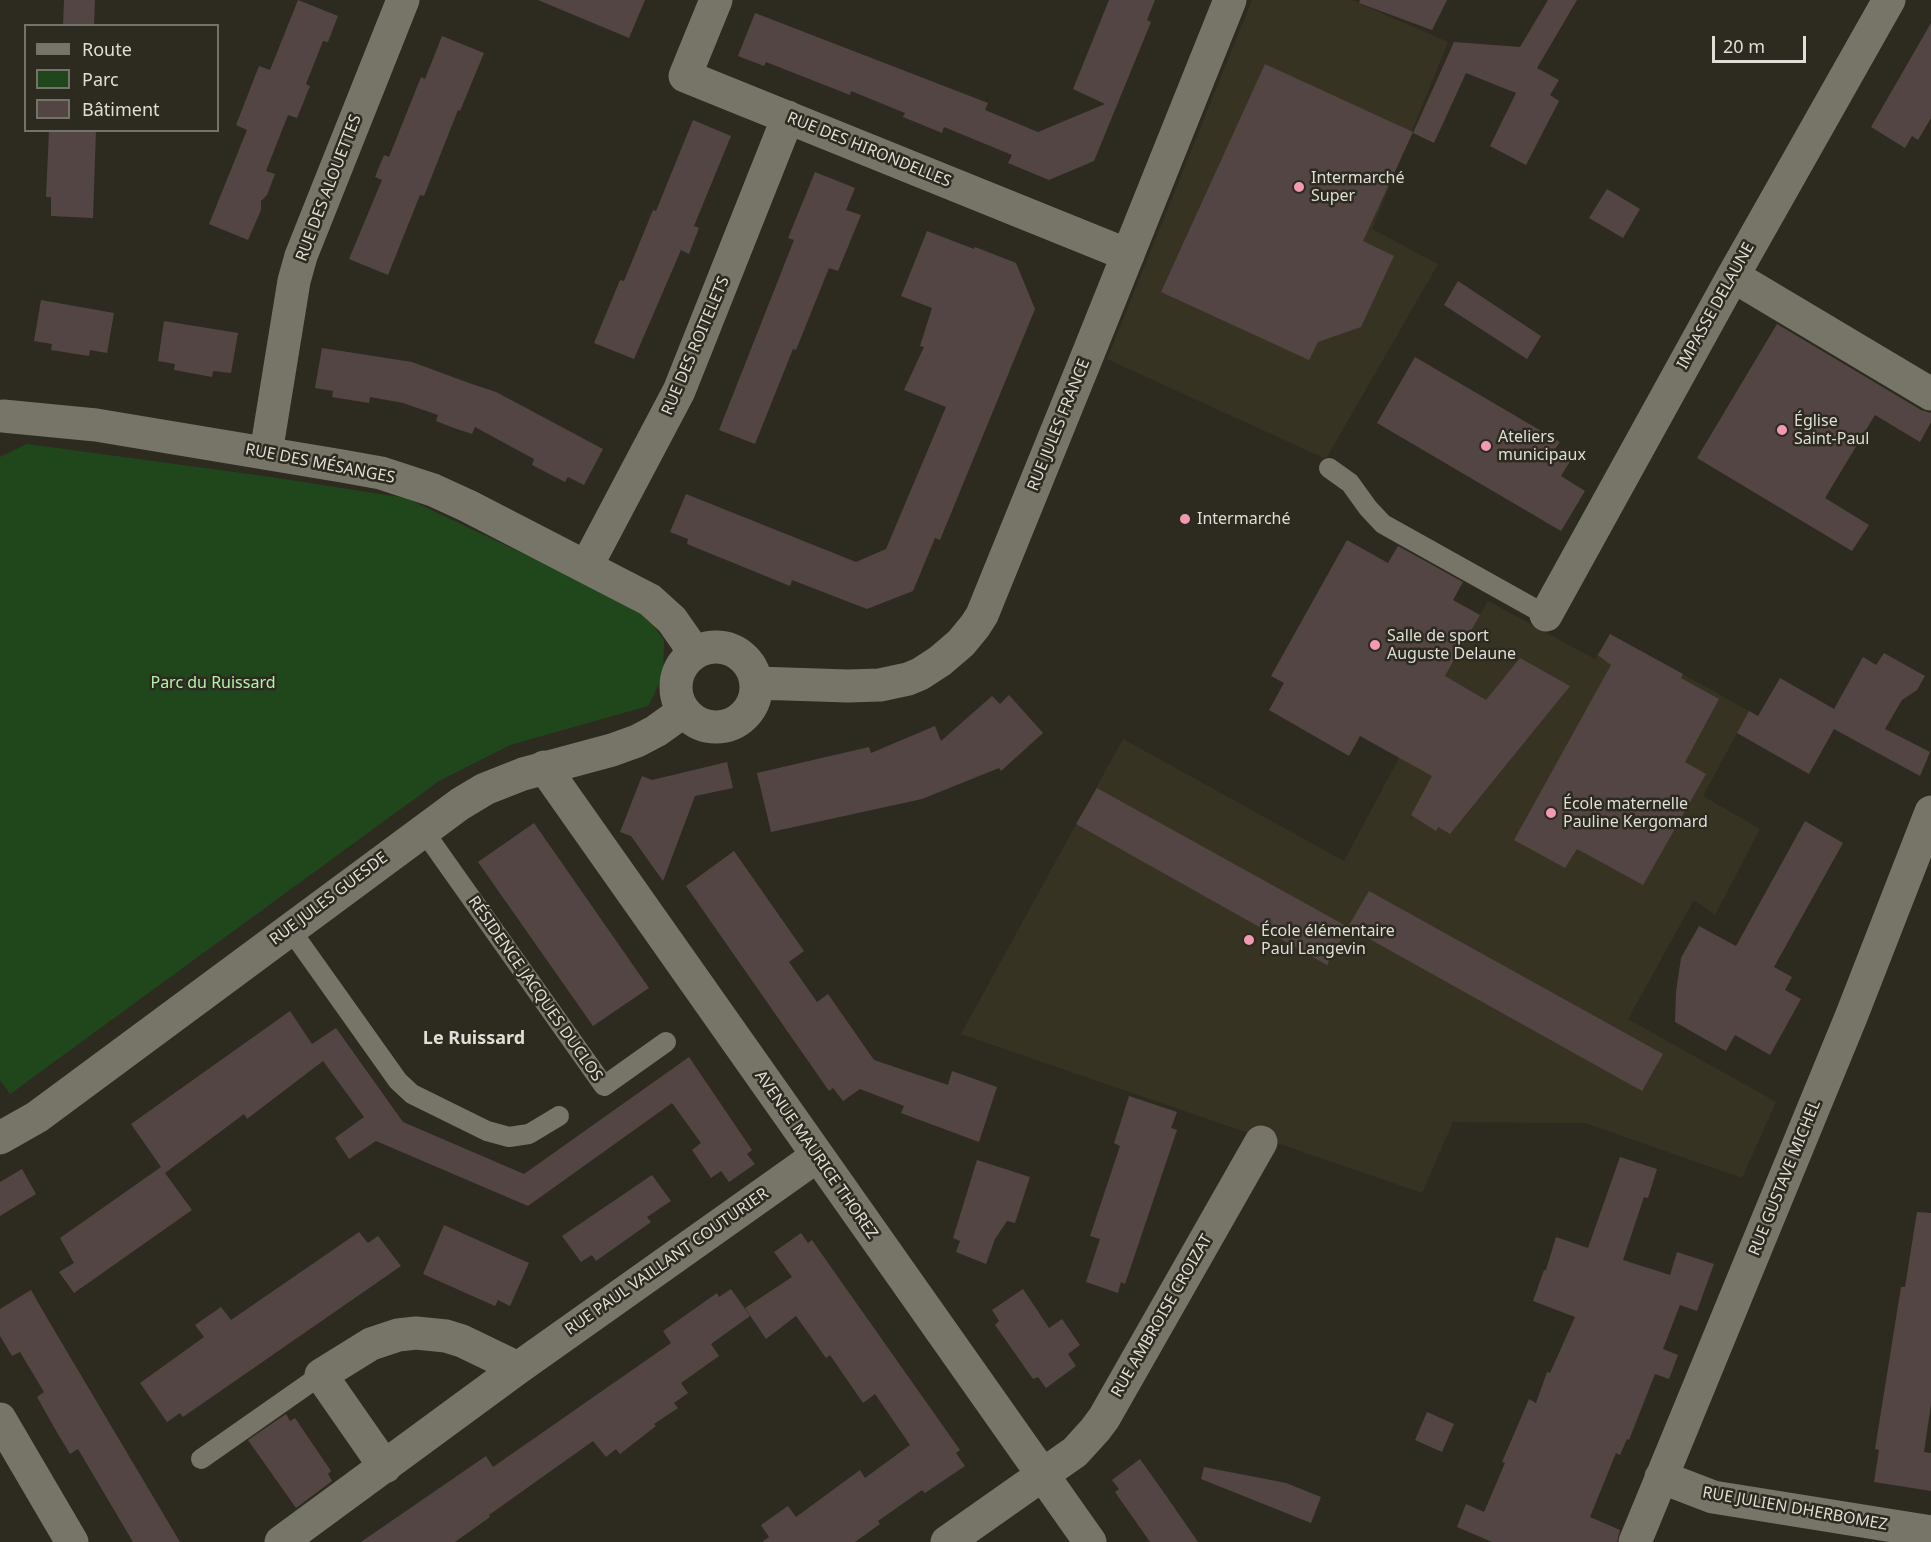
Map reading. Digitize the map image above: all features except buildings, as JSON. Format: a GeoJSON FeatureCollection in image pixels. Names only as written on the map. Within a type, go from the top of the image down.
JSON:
{"type":"FeatureCollection","features":[{"type":"Feature","properties":{"kind":"street","name":"RUE DES ALOUETTES"},"geometry":{"type":"LineString","coordinates":[[266,453],[294,281],[301,256],[403,0]]}},
{"type":"Feature","properties":{"kind":"street","name":"RUE DES HIRONDELLES"},"geometry":{"type":"LineString","coordinates":[[716,0],[685,76],[1128,255]]}},
{"type":"Feature","properties":{"kind":"street","name":"RUE JULES FRANCE"},"geometry":{"type":"LineString","coordinates":[[756,683],[848,686],[895,682],[920,674],[932,667],[969,635],[982,615],[1230,0]]}},
{"type":"Feature","properties":{"kind":"street","name":"IMPASSE DELAUNE"},"geometry":{"type":"LineString","coordinates":[[1546,615],[1733,276],[1889,0]]}},
{"type":"Feature","properties":{"kind":"street","name":"RUE DES ROITELETS"},"geometry":{"type":"LineString","coordinates":[[586,567],[683,383],[788,117]]}},
{"type":"Feature","properties":{"kind":"street"},"geometry":{"type":"LineString","coordinates":[[1733,276],[1931,394]]}},
{"type":"Feature","properties":{"kind":"street","name":"RUE DES MÉSANGES"},"geometry":{"type":"LineString","coordinates":[[1,413],[96,425],[362,469],[433,490],[637,592],[672,620],[695,653]]}},
{"type":"Feature","properties":{"kind":"street"},"geometry":{"type":"LineString","coordinates":[[712,647],[736,652],[750,665],[756,683],[756,695],[744,716],[728,726],[716,727],[704,725],[684,711],[678,700],[676,683],[682,666],[695,653],[712,647]]}},
{"type":"Feature","properties":{"kind":"street","name":"RUE JULES GUESDE"},"geometry":{"type":"LineString","coordinates":[[0,1138],[37,1117],[454,808],[485,789],[544,767],[638,741],[684,711]]}},
{"type":"Feature","properties":{"kind":"street","name":"AVENUE MAURICE THOREZ"},"geometry":{"type":"LineString","coordinates":[[544,767],[1089,1542]]}},
{"type":"Feature","properties":{"kind":"street","name":"RUE GUSTAVE MICHEL"},"geometry":{"type":"LineString","coordinates":[[1635,1542],[1851,1017],[1931,814]]}},
{"type":"Feature","properties":{"kind":"street","name":"RUE AMBROISE CROIZAT"},"geometry":{"type":"LineString","coordinates":[[947,1542],[1075,1452],[1104,1418],[1262,1142]]}},
{"type":"Feature","properties":{"kind":"street","name":"RUE PAUL VAILLANT COUTURIER"},"geometry":{"type":"LineString","coordinates":[[281,1542],[518,1368],[817,1156]]}},
{"type":"Feature","properties":{"kind":"street"},"geometry":{"type":"LineString","coordinates":[[385,1467],[321,1375],[371,1344],[398,1335],[416,1333],[446,1336],[462,1341],[518,1368]]}},
{"type":"Feature","properties":{"kind":"street"},"geometry":{"type":"LineString","coordinates":[[0,1419],[72,1542]]}},
{"type":"Feature","properties":{"kind":"street","name":"RUE JULIEN DHERBOMEZ"},"geometry":{"type":"LineString","coordinates":[[1661,1477],[1713,1497],[1931,1532]]}},
{"type":"Feature","properties":{"kind":"lane"},"geometry":{"type":"LineString","coordinates":[[1329,468],[1350,483],[1383,524],[1546,615]]}},
{"type":"Feature","properties":{"kind":"lane","name":"RÉSIDENCE JACQUES DUCLOS"},"geometry":{"type":"LineString","coordinates":[[423,830],[604,1086],[666,1042]]}},
{"type":"Feature","properties":{"kind":"lane"},"geometry":{"type":"LineString","coordinates":[[290,928],[398,1081],[412,1094],[487,1131],[509,1137],[529,1134],[559,1116]]}},
{"type":"Feature","properties":{"kind":"lane"},"geometry":{"type":"LineString","coordinates":[[201,1459],[321,1375]]}},
{"type":"Feature","properties":{"kind":"shaded area"},"geometry":{"type":"Polygon","coordinates":[[[1252,0],[1352,0],[1448,42],[1372,229],[1438,264],[1326,459],[1107,359],[1252,0]]]}},
{"type":"Feature","properties":{"kind":"shaded area","name":"École élémentaire Paul Langevin"},"geometry":{"type":"Polygon","coordinates":[[[1488,601],[1595,659],[1610,634],[1749,711],[1703,796],[1760,829],[1715,915],[1694,900],[1628,1019],[1776,1102],[1742,1178],[1585,1123],[1453,1122],[1422,1193],[961,1034],[1123,739],[1344,861],[1488,601]]]}},
{"type":"Feature","properties":{"kind":"green space","name":"Parc du Ruissard"},"geometry":{"type":"Polygon","coordinates":[[[27,444],[406,498],[642,610],[664,640],[663,676],[648,706],[510,745],[439,781],[10,1094],[0,1080],[0,457],[27,444]]]}},
{"type":"Feature","properties":{"kind":"place","name":"Intermarché Super"},"geometry":{"type":"Point","coordinates":[1299,187]}},
{"type":"Feature","properties":{"kind":"place","name":"Église Saint-Paul"},"geometry":{"type":"Point","coordinates":[1782,430]}},
{"type":"Feature","properties":{"kind":"place","name":"Ateliers municipaux"},"geometry":{"type":"Point","coordinates":[1486,446]}},
{"type":"Feature","properties":{"kind":"place","name":"Intermarché"},"geometry":{"type":"Point","coordinates":[1185,519]}},
{"type":"Feature","properties":{"kind":"place","name":"Salle de sport Auguste Delaune"},"geometry":{"type":"Point","coordinates":[1375,645]}},
{"type":"Feature","properties":{"kind":"place","name":"École maternelle Pauline Kergomard"},"geometry":{"type":"Point","coordinates":[1551,813]}},
{"type":"Feature","properties":{"kind":"place","name":"École élémentaire Paul Langevin"},"geometry":{"type":"Point","coordinates":[1249,940]}},
{"type":"Feature","properties":{"kind":"district","name":"Le Ruissard"},"geometry":{"type":"Point","coordinates":[474,1039]}}]}
